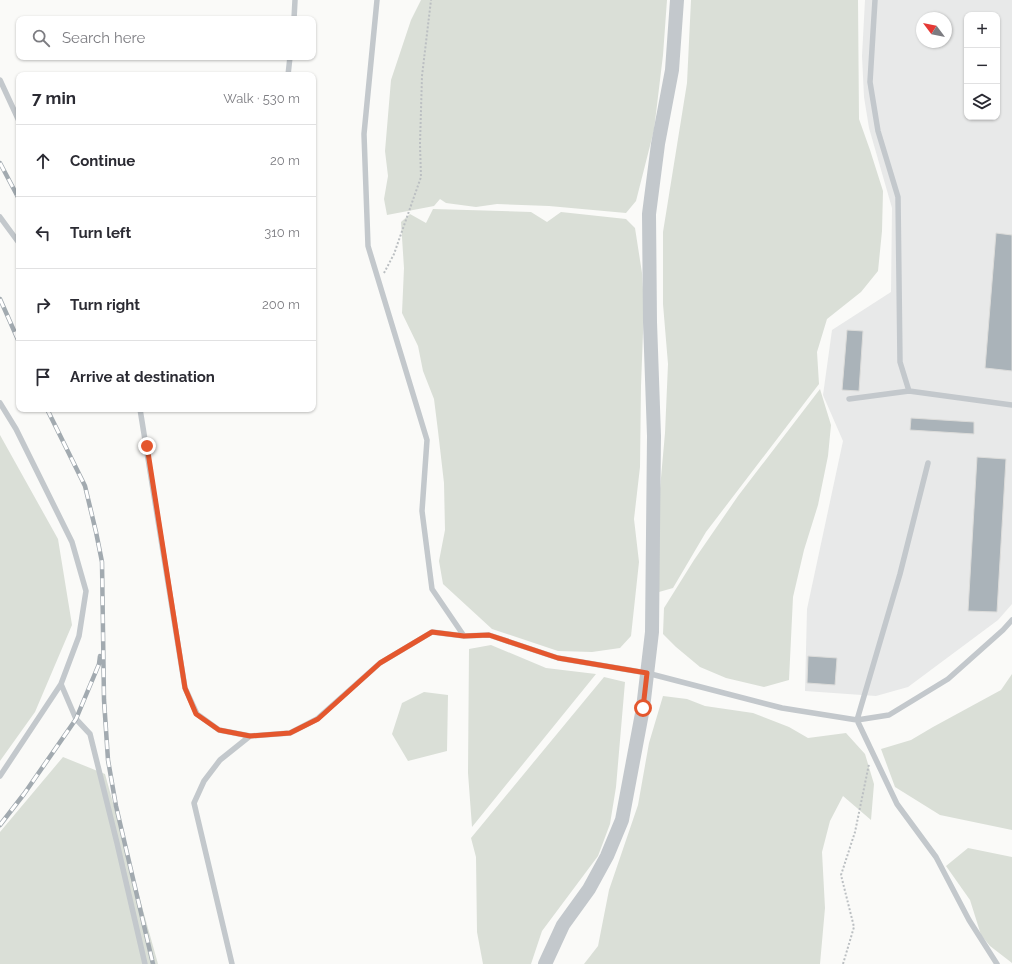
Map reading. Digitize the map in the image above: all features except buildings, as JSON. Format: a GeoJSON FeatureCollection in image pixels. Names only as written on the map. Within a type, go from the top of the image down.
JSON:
{"type":"FeatureCollection","features":[{"type":"Feature","properties":{"kind":"street"},"geometry":{"type":"LineString","coordinates":[[545,964],[563,925],[589,889],[607,856],[622,820],[643,708],[652,632],[654,436],[650,322],[649,214],[658,144],[672,70],[677,0]]}},
{"type":"Feature","properties":{"kind":"lane"},"geometry":{"type":"LineString","coordinates":[[294,16],[295,0]]}},
{"type":"Feature","properties":{"kind":"lane"},"geometry":{"type":"LineString","coordinates":[[376,0],[364,134],[368,246],[427,440],[422,511],[432,589],[464,636]]}},
{"type":"Feature","properties":{"kind":"lane"},"geometry":{"type":"LineString","coordinates":[[875,0],[870,82],[878,131],[898,197],[900,362],[909,391]]}},
{"type":"Feature","properties":{"kind":"lane"},"geometry":{"type":"LineString","coordinates":[[288,72],[290,60]]}},
{"type":"Feature","properties":{"kind":"lane"},"geometry":{"type":"LineString","coordinates":[[0,80],[16,115]]}},
{"type":"Feature","properties":{"kind":"lane"},"geometry":{"type":"LineString","coordinates":[[0,217],[16,239]]}},
{"type":"Feature","properties":{"kind":"lane"},"geometry":{"type":"LineString","coordinates":[[849,399],[909,391],[1012,405]]}},
{"type":"Feature","properties":{"kind":"lane"},"geometry":{"type":"LineString","coordinates":[[0,403],[16,430],[72,542],[86,591],[79,636],[61,684],[0,776]]}},
{"type":"Feature","properties":{"kind":"lane"},"geometry":{"type":"LineString","coordinates":[[140,412],[185,688],[196,714],[219,730],[250,736],[290,733],[318,719],[380,663],[432,632],[464,636],[489,635],[558,658],[647,673],[782,708],[857,720],[889,715],[948,679],[1004,630],[1012,620]]}},
{"type":"Feature","properties":{"kind":"lane"},"geometry":{"type":"LineString","coordinates":[[928,463],[900,574],[857,720],[896,804],[936,857],[969,920],[997,964]]}},
{"type":"Feature","properties":{"kind":"lane"},"geometry":{"type":"LineString","coordinates":[[61,684],[76,719],[90,734],[145,964]]}},
{"type":"Feature","properties":{"kind":"lane"},"geometry":{"type":"LineString","coordinates":[[232,964],[194,803],[204,781],[220,760],[250,736]]}},
{"type":"Feature","properties":{"kind":"path"},"geometry":{"type":"LineString","coordinates":[[379,282],[394,254],[421,177],[420,144],[422,76],[431,0]]}},
{"type":"Feature","properties":{"kind":"path"},"geometry":{"type":"LineString","coordinates":[[843,964],[854,927],[841,875],[855,832],[872,751]]}},
{"type":"Feature","properties":{"kind":"shaded area"},"geometry":{"type":"Polygon","coordinates":[[[421,0],[667,0],[663,55],[654,130],[636,201],[626,213],[549,206],[497,204],[476,207],[446,203],[440,199],[434,206],[387,215],[384,199],[388,176],[385,151],[391,80],[411,20],[421,0]]]}},
{"type":"Feature","properties":{"kind":"shaded area"},"geometry":{"type":"Polygon","coordinates":[[[691,0],[858,0],[859,119],[883,191],[882,231],[878,271],[861,292],[827,319],[817,352],[819,384],[706,532],[673,588],[659,592],[659,500],[665,433],[668,364],[663,304],[663,232],[687,83],[691,0]]]}},
{"type":"Feature","properties":{"kind":"shaded area"},"geometry":{"type":"Polygon","coordinates":[[[865,0],[1012,0],[1012,604],[998,620],[908,687],[876,696],[805,691],[807,609],[843,441],[823,395],[832,330],[891,292],[892,208],[869,128],[864,97],[862,56],[865,0]]]}},
{"type":"Feature","properties":{"kind":"shaded area"},"geometry":{"type":"Polygon","coordinates":[[[433,209],[531,212],[547,222],[561,212],[626,219],[635,228],[642,273],[644,306],[640,467],[634,519],[639,562],[631,636],[620,648],[592,652],[558,651],[492,629],[443,584],[439,561],[445,530],[444,483],[434,399],[423,371],[418,346],[402,313],[404,268],[401,222],[410,214],[426,223],[433,209]]]}},
{"type":"Feature","properties":{"kind":"shaded area"},"geometry":{"type":"Polygon","coordinates":[[[820,389],[831,425],[828,456],[818,505],[804,550],[793,597],[789,680],[764,687],[726,678],[700,667],[663,634],[664,608],[694,560],[738,496],[820,389]]]}},
{"type":"Feature","properties":{"kind":"shaded area"},"geometry":{"type":"Polygon","coordinates":[[[0,435],[58,539],[72,625],[35,712],[0,761],[0,435]]]}},
{"type":"Feature","properties":{"kind":"shaded area"},"geometry":{"type":"Polygon","coordinates":[[[491,645],[546,668],[596,674],[472,827],[468,773],[469,649],[491,645]]]}},
{"type":"Feature","properties":{"kind":"shaded area"},"geometry":{"type":"Polygon","coordinates":[[[1012,674],[1012,830],[940,815],[895,787],[881,749],[911,740],[1001,690],[1012,674]]]}},
{"type":"Feature","properties":{"kind":"shaded area"},"geometry":{"type":"Polygon","coordinates":[[[604,677],[625,682],[616,787],[610,824],[598,856],[542,931],[531,964],[483,964],[477,932],[476,857],[471,838],[604,677]]]}},
{"type":"Feature","properties":{"kind":"shaded area"},"geometry":{"type":"Polygon","coordinates":[[[424,692],[448,695],[447,751],[408,761],[392,734],[402,703],[424,692]]]}},
{"type":"Feature","properties":{"kind":"shaded area"},"geometry":{"type":"Polygon","coordinates":[[[663,696],[687,699],[705,706],[753,713],[789,727],[808,738],[846,733],[865,754],[874,784],[871,820],[843,796],[830,821],[822,852],[825,908],[820,964],[584,964],[598,946],[609,890],[638,805],[649,743],[663,696]]]}},
{"type":"Feature","properties":{"kind":"shaded area"},"geometry":{"type":"Polygon","coordinates":[[[63,757],[105,774],[158,964],[0,964],[0,832],[63,757]]]}},
{"type":"Feature","properties":{"kind":"shaded area"},"geometry":{"type":"Polygon","coordinates":[[[968,848],[1012,857],[1012,963],[990,946],[981,935],[970,900],[946,866],[968,848]]]}},
{"type":"Feature","properties":{"kind":"railway"},"geometry":{"type":"LineString","coordinates":[[0,163],[16,193]]}},
{"type":"Feature","properties":{"kind":"railway"},"geometry":{"type":"LineString","coordinates":[[0,299],[16,335]]}},
{"type":"Feature","properties":{"kind":"railway"},"geometry":{"type":"LineString","coordinates":[[48,412],[85,486],[102,562],[104,700],[108,760],[116,806],[153,964]]}},
{"type":"Feature","properties":{"kind":"railway"},"geometry":{"type":"LineString","coordinates":[[0,825],[24,794],[76,719],[99,664],[100,656]]}},
{"type":"Feature","properties":{"kind":"route"},"geometry":{"type":"LineString","coordinates":[[147,446],[185,688],[196,714],[219,730],[250,736],[290,733],[318,719],[380,663],[432,632],[464,636],[489,635],[558,658],[647,673],[643,708]]}}]}
